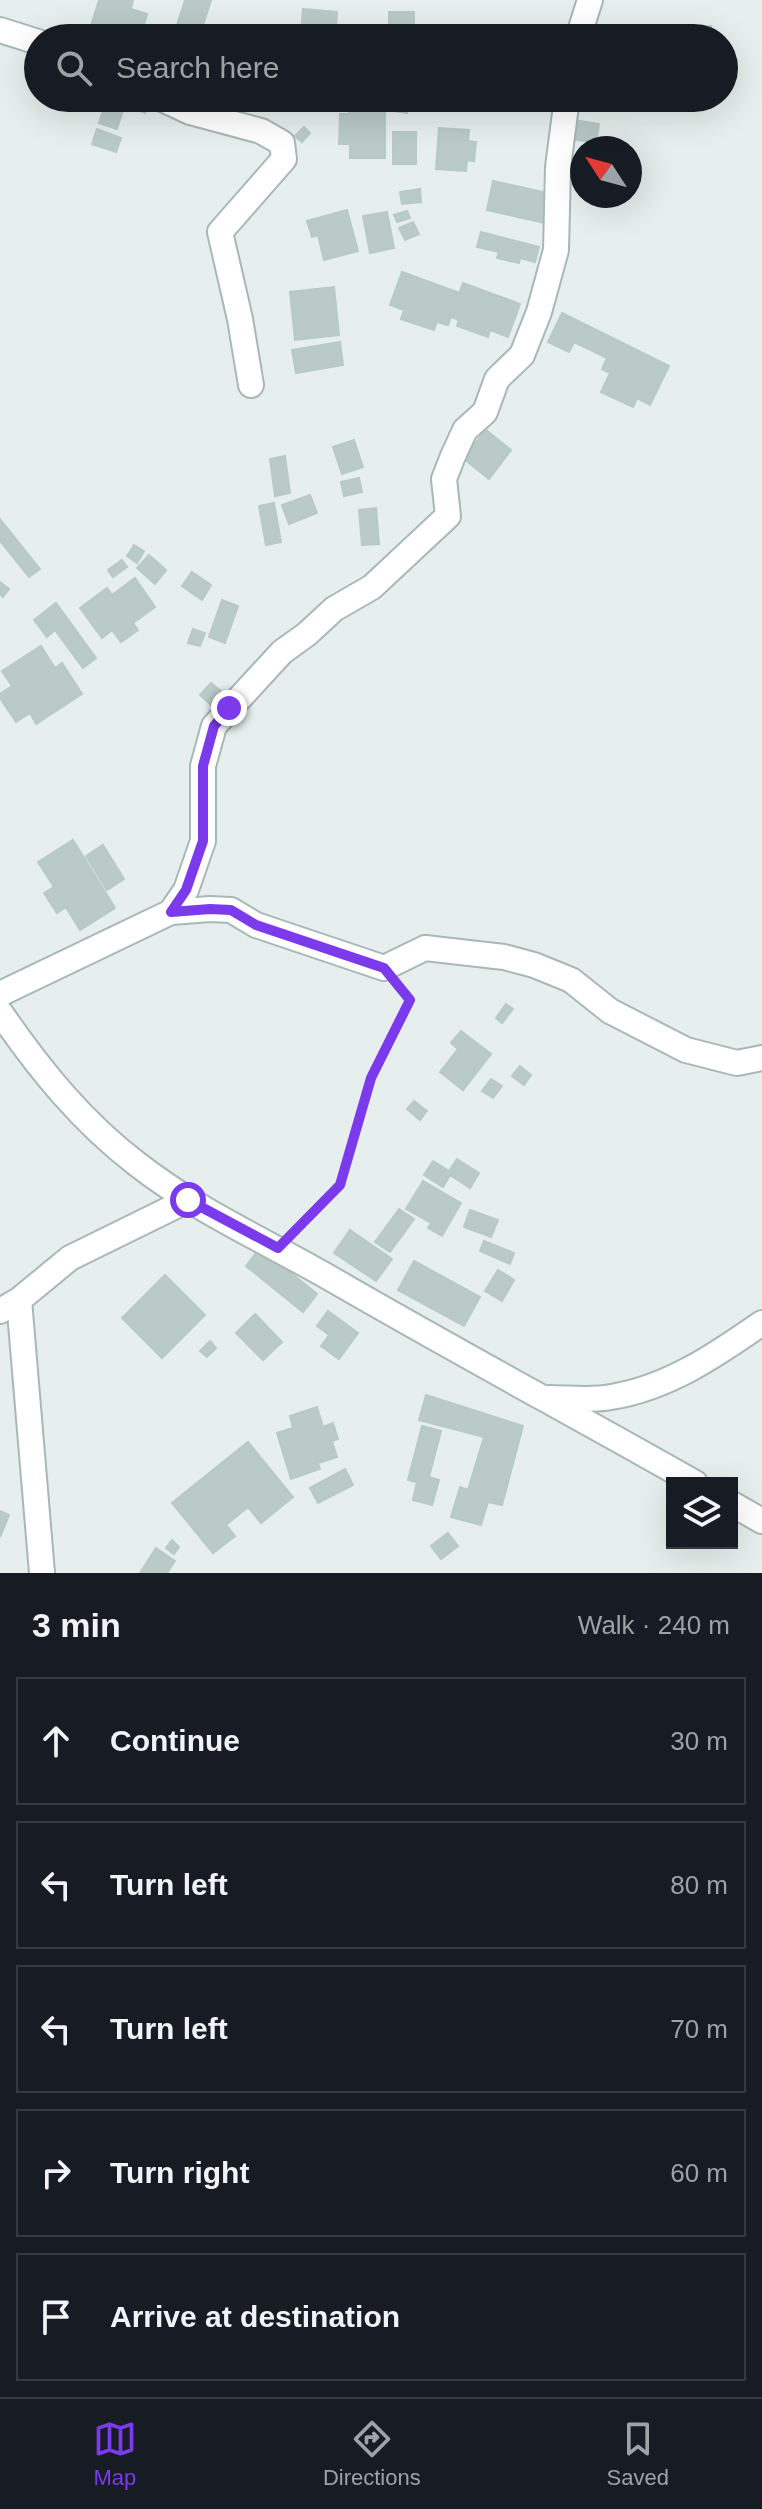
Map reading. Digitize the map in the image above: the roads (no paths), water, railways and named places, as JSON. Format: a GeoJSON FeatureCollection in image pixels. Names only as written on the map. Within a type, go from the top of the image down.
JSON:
{"type":"FeatureCollection","features":[{"type":"Feature","properties":{"kind":"street"},"geometry":{"type":"LineString","coordinates":[[582,24],[590,0]]}},
{"type":"Feature","properties":{"kind":"street"},"geometry":{"type":"LineString","coordinates":[[0,30],[24,38]]}},
{"type":"Feature","properties":{"kind":"street"},"geometry":{"type":"LineString","coordinates":[[190,112],[261,131],[282,143],[284,159],[220,232],[251,385]]}},
{"type":"Feature","properties":{"kind":"street"},"geometry":{"type":"LineString","coordinates":[[171,912],[186,890],[203,841],[203,766],[214,726],[282,652],[334,609],[372,587],[448,516],[444,479],[459,443],[465,430],[485,412],[497,379],[522,355],[539,312],[556,250],[558,167],[565,112]]}},
{"type":"Feature","properties":{"kind":"street"},"geometry":{"type":"LineString","coordinates":[[0,994],[171,912],[231,910],[256,925],[384,968],[425,948],[504,957],[534,965],[571,980],[610,1011],[686,1050],[737,1063],[762,1058]]}},
{"type":"Feature","properties":{"kind":"street"},"geometry":{"type":"LineString","coordinates":[[0,1012],[30,1057],[67,1100],[137,1164],[188,1200],[684,1477]]}},
{"type":"Feature","properties":{"kind":"street"},"geometry":{"type":"LineString","coordinates":[[42,1573],[9,1306],[70,1258],[188,1200]]}},
{"type":"Feature","properties":{"kind":"street"},"geometry":{"type":"LineString","coordinates":[[546,1398],[608,1398],[642,1391],[670,1380],[762,1323]]}},
{"type":"Feature","properties":{"kind":"street"},"geometry":{"type":"LineString","coordinates":[[738,1507],[762,1521]]}}]}
